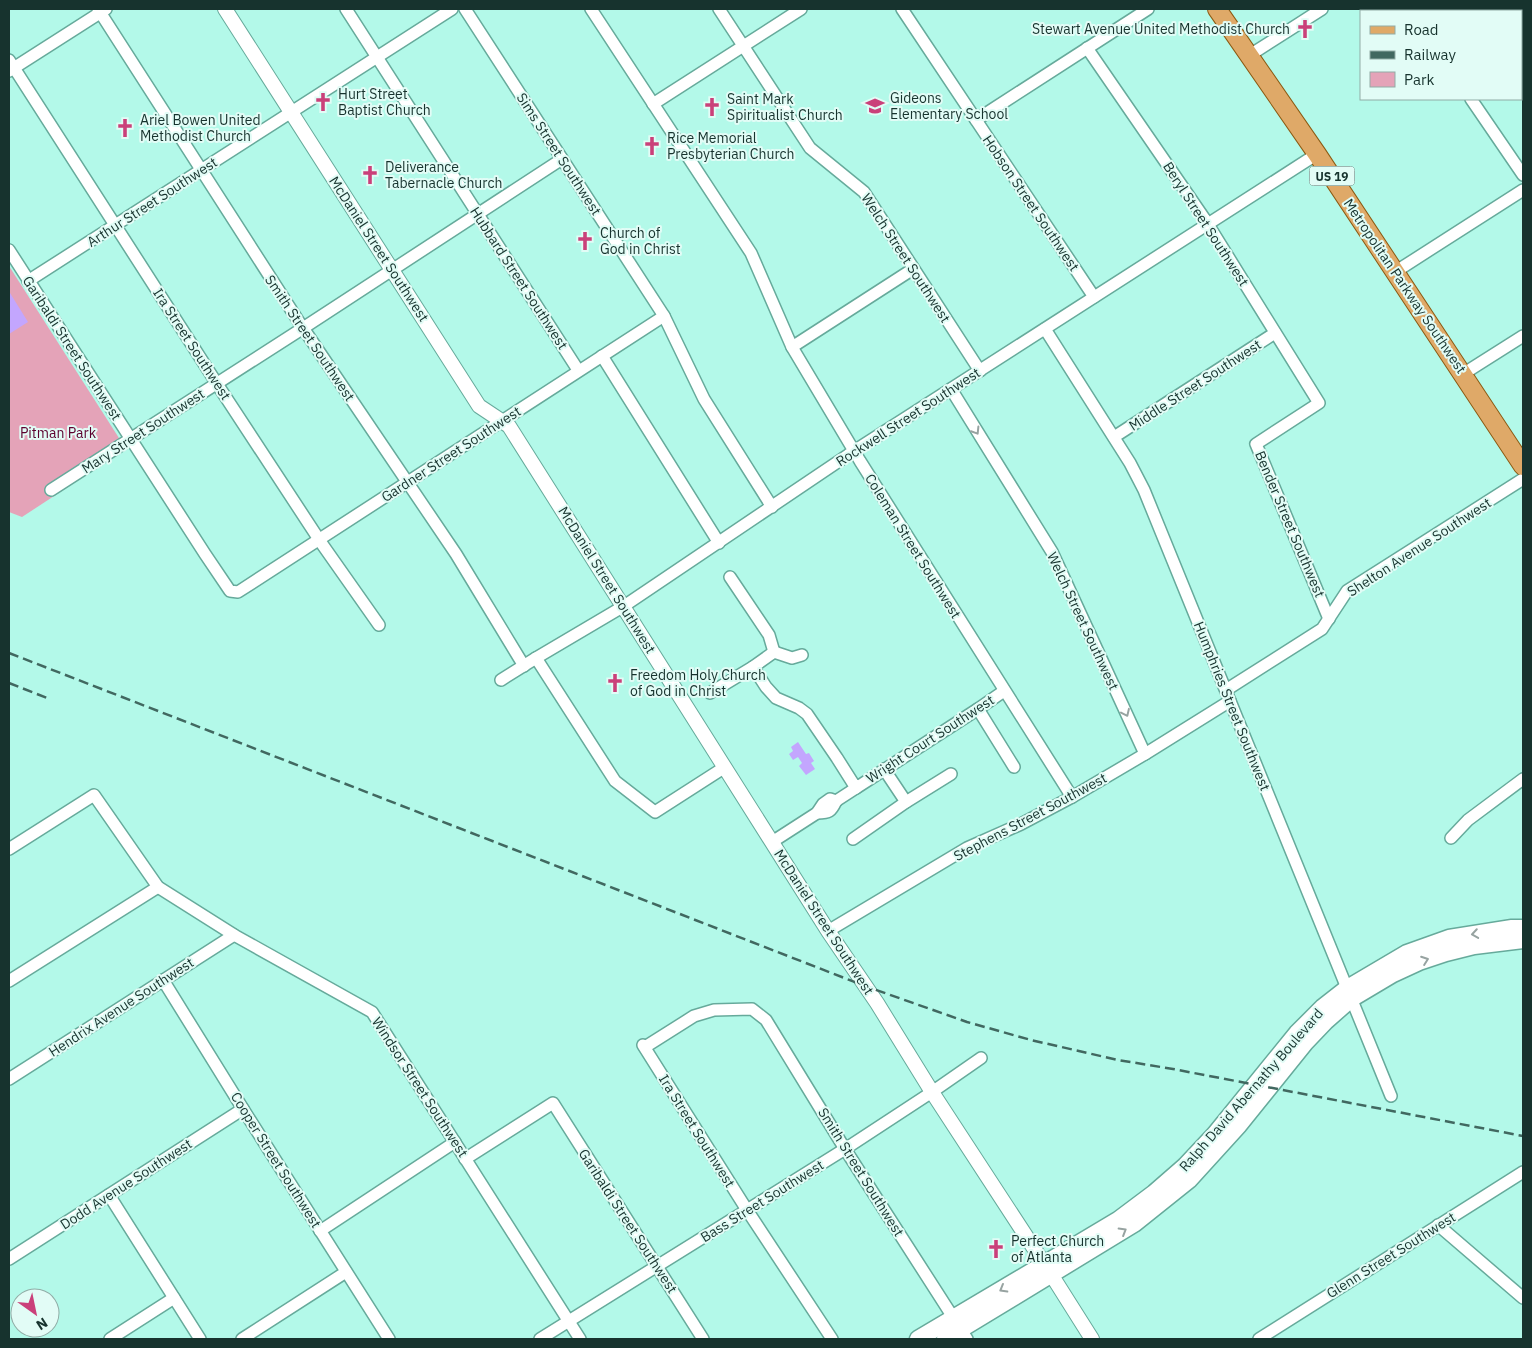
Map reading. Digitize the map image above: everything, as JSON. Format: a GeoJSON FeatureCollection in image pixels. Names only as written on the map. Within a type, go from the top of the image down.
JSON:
{"type":"FeatureCollection","features":[{"type":"Feature","properties":{"kind":"main road","name":"Metropolitan Parkway Southwest"},"geometry":{"type":"LineString","coordinates":[[1218,9],[1317,154],[1523,466]]}},
{"type":"Feature","properties":{"kind":"main road","name":"Ralph David Abernathy Boulevard"},"geometry":{"type":"LineString","coordinates":[[1348,994],[1407,953],[1449,938],[1523,928]]}},
{"type":"Feature","properties":{"kind":"main road","name":"Ralph David Abernathy Boulevard"},"geometry":{"type":"LineString","coordinates":[[945,1339],[1118,1220],[1172,1178],[1215,1134],[1297,1033],[1323,1007],[1419,962],[1474,946],[1523,940]]}},
{"type":"Feature","properties":{"kind":"main road","name":"Ralph David Abernathy Boulevard"},"geometry":{"type":"LineString","coordinates":[[918,1339],[960,1329]]}},
{"type":"Feature","properties":{"kind":"street","name":"McDaniel Street Southwest"},"geometry":{"type":"LineString","coordinates":[[225,9],[479,406],[509,426],[828,931],[877,1003],[932,1092],[1092,1339]]}},
{"type":"Feature","properties":{"kind":"street","name":"Hubbard Street Southwest"},"geometry":{"type":"LineString","coordinates":[[346,9],[578,370]]}},
{"type":"Feature","properties":{"kind":"street","name":"Arthur Street Southwest"},"geometry":{"type":"LineString","coordinates":[[28,281],[452,9]]}},
{"type":"Feature","properties":{"kind":"street","name":"Sims Street Southwest"},"geometry":{"type":"LineString","coordinates":[[464,9],[664,316],[704,399],[772,507]]}},
{"type":"Feature","properties":{"kind":"street","name":"Coleman Street Southwest"},"geometry":{"type":"LineString","coordinates":[[591,9],[751,253],[792,347],[854,451],[1072,797]]}},
{"type":"Feature","properties":{"kind":"street","name":"Welch Street Southwest"},"geometry":{"type":"LineString","coordinates":[[719,9],[810,148],[864,192],[980,370]]}},
{"type":"Feature","properties":{"kind":"street"},"geometry":{"type":"LineString","coordinates":[[653,104],[801,9]]}},
{"type":"Feature","properties":{"kind":"street","name":"Hobson Street Southwest"},"geometry":{"type":"LineString","coordinates":[[902,9],[1094,297]]}},
{"type":"Feature","properties":{"kind":"street"},"geometry":{"type":"LineString","coordinates":[[976,120],[1148,9]]}},
{"type":"Feature","properties":{"kind":"street"},"geometry":{"type":"LineString","coordinates":[[1250,55],[1322,9]]}},
{"type":"Feature","properties":{"kind":"street"},"geometry":{"type":"LineString","coordinates":[[10,67],[101,10]]}},
{"type":"Feature","properties":{"kind":"street","name":"Smith Street Southwest"},"geometry":{"type":"LineString","coordinates":[[101,10],[303,328],[456,554],[524,666]]}},
{"type":"Feature","properties":{"kind":"street","name":"Beryl Street Southwest"},"geometry":{"type":"LineString","coordinates":[[1087,48],[1208,224],[1319,403]]}},
{"type":"Feature","properties":{"kind":"street","name":"Ira Street Southwest"},"geometry":{"type":"LineString","coordinates":[[10,67],[320,539],[379,625]]}},
{"type":"Feature","properties":{"kind":"street"},"geometry":{"type":"LineString","coordinates":[[1472,100],[1523,175]]}},
{"type":"Feature","properties":{"kind":"street","name":"Rockwell Street Southwest"},"geometry":{"type":"LineString","coordinates":[[500,680],[624,606],[854,451],[1317,154]]}},
{"type":"Feature","properties":{"kind":"street","name":"Mary Street Southwest"},"geometry":{"type":"LineString","coordinates":[[51,490],[562,159]]}},
{"type":"Feature","properties":{"kind":"street"},"geometry":{"type":"LineString","coordinates":[[1395,272],[1523,190]]}},
{"type":"Feature","properties":{"kind":"street","name":"Garibaldi Street Southwest"},"geometry":{"type":"LineString","coordinates":[[9,250],[230,591],[238,592]]}},
{"type":"Feature","properties":{"kind":"street"},"geometry":{"type":"LineString","coordinates":[[792,347],[913,269]]}},
{"type":"Feature","properties":{"kind":"street","name":"Gardner Street Southwest"},"geometry":{"type":"LineString","coordinates":[[238,592],[664,316]]}},
{"type":"Feature","properties":{"kind":"street","name":"Humphries Street Southwest"},"geometry":{"type":"LineString","coordinates":[[1045,329],[1130,463],[1144,490],[1391,1096]]}},
{"type":"Feature","properties":{"kind":"street","name":"Middle Street Southwest"},"geometry":{"type":"LineString","coordinates":[[1114,437],[1275,332]]}},
{"type":"Feature","properties":{"kind":"street"},"geometry":{"type":"LineString","coordinates":[[1463,374],[1523,336]]}},
{"type":"Feature","properties":{"kind":"street"},"geometry":{"type":"LineString","coordinates":[[602,356],[719,542]]}},
{"type":"Feature","properties":{"kind":"street","name":"Welch Street Southwest"},"geometry":{"type":"LineString","coordinates":[[950,390],[1052,552],[1146,754]]}},
{"type":"Feature","properties":{"kind":"street","name":"Bender Street Southwest"},"geometry":{"type":"LineString","coordinates":[[1319,403],[1256,444],[1329,618]]}},
{"type":"Feature","properties":{"kind":"street","name":"Shelton Avenue Southwest"},"geometry":{"type":"LineString","coordinates":[[1228,696],[1322,629],[1347,591],[1523,479]]}},
{"type":"Feature","properties":{"kind":"street"},"geometry":{"type":"LineString","coordinates":[[730,577],[769,635],[774,652]]}},
{"type":"Feature","properties":{"kind":"street"},"geometry":{"type":"LineString","coordinates":[[774,652],[792,658],[802,655]]}},
{"type":"Feature","properties":{"kind":"street"},"geometry":{"type":"LineString","coordinates":[[710,693],[774,652]]}},
{"type":"Feature","properties":{"kind":"street"},"geometry":{"type":"LineString","coordinates":[[536,658],[615,781],[655,812],[725,767]]}},
{"type":"Feature","properties":{"kind":"street","name":"Wright Court Southwest"},"geometry":{"type":"LineString","coordinates":[[753,667],[776,698],[799,708],[807,714],[838,758],[856,788]]}},
{"type":"Feature","properties":{"kind":"street","name":"Wright Court Southwest"},"geometry":{"type":"LineString","coordinates":[[772,842],[817,813],[823,804],[830,799],[836,801],[1004,691]]}},
{"type":"Feature","properties":{"kind":"street","name":"Stephens Street Southwest"},"geometry":{"type":"LineString","coordinates":[[828,931],[967,848],[1021,824],[1146,754],[1228,696]]}},
{"type":"Feature","properties":{"kind":"street"},"geometry":{"type":"LineString","coordinates":[[978,709],[1014,767]]}},
{"type":"Feature","properties":{"kind":"street"},"geometry":{"type":"LineString","coordinates":[[884,769],[906,802]]}},
{"type":"Feature","properties":{"kind":"street"},"geometry":{"type":"LineString","coordinates":[[853,839],[906,802],[952,774]]}},
{"type":"Feature","properties":{"kind":"street"},"geometry":{"type":"LineString","coordinates":[[1451,838],[1468,820],[1523,779]]}},
{"type":"Feature","properties":{"kind":"street","name":"Windsor Street Southwest"},"geometry":{"type":"LineString","coordinates":[[9,849],[94,795],[158,887],[234,935],[372,1012],[580,1339]]}},
{"type":"Feature","properties":{"kind":"street"},"geometry":{"type":"LineString","coordinates":[[9,981],[158,887]]}},
{"type":"Feature","properties":{"kind":"street","name":"Hendrix Avenue Southwest"},"geometry":{"type":"LineString","coordinates":[[9,1079],[234,935]]}},
{"type":"Feature","properties":{"kind":"street","name":"Cooper Street Southwest"},"geometry":{"type":"LineString","coordinates":[[163,980],[389,1339]]}},
{"type":"Feature","properties":{"kind":"street","name":"Ira Street Southwest"},"geometry":{"type":"LineString","coordinates":[[752,1009],[714,1010],[694,1016],[644,1046],[747,1210],[832,1339]]}},
{"type":"Feature","properties":{"kind":"street","name":"Smith Street Southwest"},"geometry":{"type":"LineString","coordinates":[[752,1009],[766,1020],[845,1149],[960,1329]]}},
{"type":"Feature","properties":{"kind":"street","name":"Bass Street Southwest"},"geometry":{"type":"LineString","coordinates":[[540,1339],[845,1149],[981,1058]]}},
{"type":"Feature","properties":{"kind":"street","name":"Garibaldi Street Southwest"},"geometry":{"type":"LineString","coordinates":[[466,1159],[552,1103],[703,1339]]}},
{"type":"Feature","properties":{"kind":"street","name":"Dodd Avenue Southwest"},"geometry":{"type":"LineString","coordinates":[[9,1259],[243,1108]]}},
{"type":"Feature","properties":{"kind":"street"},"geometry":{"type":"LineString","coordinates":[[320,1231],[455,1142]]}},
{"type":"Feature","properties":{"kind":"street","name":"Glenn Street Southwest"},"geometry":{"type":"LineString","coordinates":[[1259,1339],[1523,1172]]}},
{"type":"Feature","properties":{"kind":"street"},"geometry":{"type":"LineString","coordinates":[[108,1195],[200,1339]]}},
{"type":"Feature","properties":{"kind":"street"},"geometry":{"type":"LineString","coordinates":[[1438,1225],[1523,1298]]}},
{"type":"Feature","properties":{"kind":"street"},"geometry":{"type":"LineString","coordinates":[[242,1339],[346,1272]]}},
{"type":"Feature","properties":{"kind":"street"},"geometry":{"type":"LineString","coordinates":[[110,1339],[174,1298]]}},
{"type":"Feature","properties":{"kind":"green space","name":"Pitman Park"},"geometry":{"type":"Polygon","coordinates":[[[9,266],[126,449],[22,517],[9,512],[9,266]]]}},
{"type":"Feature","properties":{"kind":"shaded area"},"geometry":{"type":"Polygon","coordinates":[[[9,294],[28,322],[9,334],[9,294]]]}},
{"type":"Feature","properties":{"kind":"shaded area"},"geometry":{"type":"Polygon","coordinates":[[[798,742],[806,754],[809,753],[814,761],[811,763],[815,769],[806,775],[799,766],[802,763],[798,757],[793,760],[789,754],[793,751],[791,747],[798,742]]]}},
{"type":"Feature","properties":{"kind":"railway"},"geometry":{"type":"LineString","coordinates":[[9,653],[865,986],[967,1022],[1031,1040],[1118,1060],[1523,1136]]}},
{"type":"Feature","properties":{"kind":"railway"},"geometry":{"type":"LineString","coordinates":[[9,683],[47,698]]}},
{"type":"Feature","properties":{"kind":"place","name":"Stewart Avenue United Methodist Church"},"geometry":{"type":"Point","coordinates":[1305,29]}},
{"type":"Feature","properties":{"kind":"place","name":"Hurt Street Baptist Church"},"geometry":{"type":"Point","coordinates":[323,102]}},
{"type":"Feature","properties":{"kind":"place","name":"Gideons Elementary School"},"geometry":{"type":"Point","coordinates":[875,106]}},
{"type":"Feature","properties":{"kind":"place","name":"Saint Mark Spiritualist Church"},"geometry":{"type":"Point","coordinates":[712,107]}},
{"type":"Feature","properties":{"kind":"place","name":"Ariel Bowen United Methodist Church"},"geometry":{"type":"Point","coordinates":[125,128]}},
{"type":"Feature","properties":{"kind":"place","name":"Rice Memorial Presbyterian Church"},"geometry":{"type":"Point","coordinates":[652,146]}},
{"type":"Feature","properties":{"kind":"place","name":"Deliverance Tabernacle Church"},"geometry":{"type":"Point","coordinates":[370,175]}},
{"type":"Feature","properties":{"kind":"place","name":"Church of God in Christ"},"geometry":{"type":"Point","coordinates":[585,241]}},
{"type":"Feature","properties":{"kind":"place","name":"Freedom Holy Church of God in Christ"},"geometry":{"type":"Point","coordinates":[615,683]}},
{"type":"Feature","properties":{"kind":"place","name":"Perfect Church of Atlanta"},"geometry":{"type":"Point","coordinates":[996,1249]}}]}
